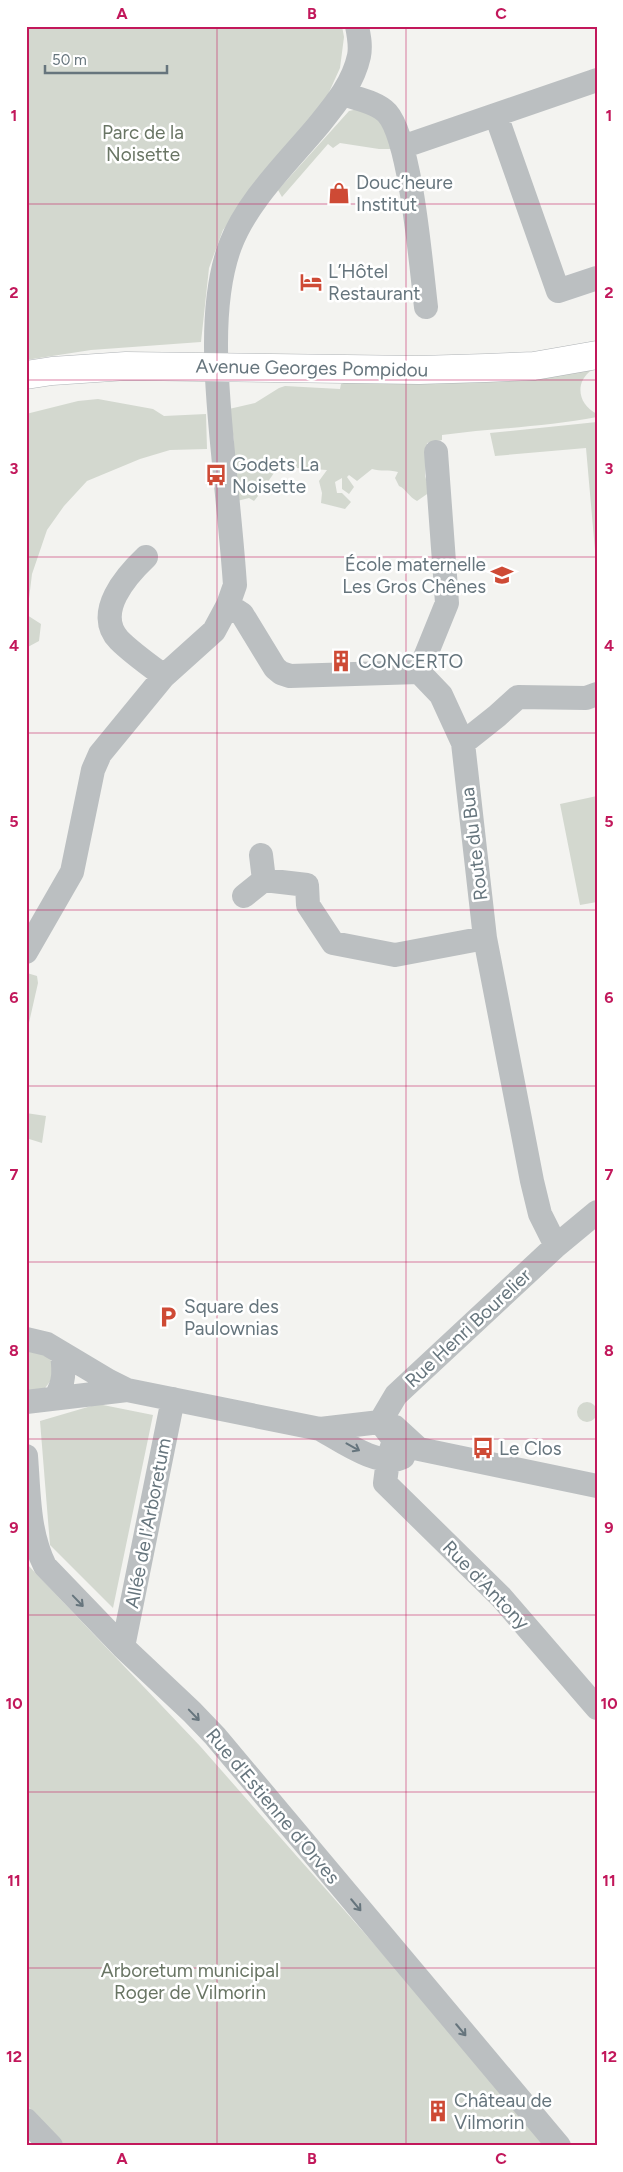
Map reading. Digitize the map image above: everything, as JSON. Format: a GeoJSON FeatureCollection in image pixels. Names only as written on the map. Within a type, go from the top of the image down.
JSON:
{"type":"FeatureCollection","features":[{"type":"Feature","properties":{"kind":"main road","name":"Avenue Georges Pompidou"},"geometry":{"type":"LineString","coordinates":[[26,375],[93,367],[176,366],[410,370],[534,366],[597,355]]}},
{"type":"Feature","properties":{"kind":"street"},"geometry":{"type":"LineString","coordinates":[[26,952],[72,872],[93,770],[100,754],[164,676],[214,631],[228,605],[235,585],[217,368],[221,281],[230,245],[254,203],[342,94],[354,72],[359,55],[358,32]]}},
{"type":"Feature","properties":{"kind":"street"},"geometry":{"type":"LineString","coordinates":[[402,147],[597,80]]}},
{"type":"Feature","properties":{"kind":"street"},"geometry":{"type":"LineString","coordinates":[[342,94],[374,104],[386,112],[396,125],[402,147],[416,226],[426,307]]}},
{"type":"Feature","properties":{"kind":"street"},"geometry":{"type":"LineString","coordinates":[[496,115],[558,291],[597,278]]}},
{"type":"Feature","properties":{"kind":"street"},"geometry":{"type":"LineString","coordinates":[[228,605],[242,614],[275,668],[281,673],[303,676],[418,672],[447,603],[448,590],[436,452]]}},
{"type":"Feature","properties":{"kind":"street"},"geometry":{"type":"LineString","coordinates":[[146,557],[128,574],[114,596],[111,615],[112,629],[118,639],[164,676]]}},
{"type":"Feature","properties":{"kind":"street","name":"Route du Bua"},"geometry":{"type":"LineString","coordinates":[[418,672],[441,696],[463,743],[485,938],[532,1181],[540,1214],[556,1246]]}},
{"type":"Feature","properties":{"kind":"street"},"geometry":{"type":"LineString","coordinates":[[463,743],[497,716],[518,696],[586,698],[597,694]]}},
{"type":"Feature","properties":{"kind":"street"},"geometry":{"type":"LineString","coordinates":[[261,855],[264,880]]}},
{"type":"Feature","properties":{"kind":"street"},"geometry":{"type":"LineString","coordinates":[[244,896],[264,880],[308,885],[308,905],[332,943],[394,955],[485,938]]}},
{"type":"Feature","properties":{"kind":"street","name":"Rue Henri Bourelier"},"geometry":{"type":"LineString","coordinates":[[380,1422],[396,1395],[556,1246],[597,1212]]}},
{"type":"Feature","properties":{"kind":"street"},"geometry":{"type":"LineString","coordinates":[[26,1339],[47,1344],[109,1382],[127,1390],[320,1429],[364,1454],[388,1460],[398,1460],[419,1449]]}},
{"type":"Feature","properties":{"kind":"street"},"geometry":{"type":"LineString","coordinates":[[55,1398],[62,1387],[64,1374],[62,1353]]}},
{"type":"Feature","properties":{"kind":"street"},"geometry":{"type":"LineString","coordinates":[[26,1402],[127,1390]]}},
{"type":"Feature","properties":{"kind":"street","name":"Allée de l'Arboretum"},"geometry":{"type":"LineString","coordinates":[[123,1647],[173,1399]]}},
{"type":"Feature","properties":{"kind":"street"},"geometry":{"type":"LineString","coordinates":[[380,1422],[394,1440],[388,1460]]}},
{"type":"Feature","properties":{"kind":"street"},"geometry":{"type":"LineString","coordinates":[[320,1429],[380,1422],[395,1427],[419,1449],[597,1486]]}},
{"type":"Feature","properties":{"kind":"street","name":"Rue d'Estienne d'Orves"},"geometry":{"type":"LineString","coordinates":[[26,1456],[32,1529],[44,1566],[123,1647],[215,1736],[559,2146]]}},
{"type":"Feature","properties":{"kind":"street","name":"Rue d'Antony"},"geometry":{"type":"LineString","coordinates":[[388,1460],[385,1482],[501,1597],[597,1708]]}},
{"type":"Feature","properties":{"kind":"street"},"geometry":{"type":"LineString","coordinates":[[26,2120],[51,2146]]}},
{"type":"Feature","properties":{"kind":"green space","name":"Parc de la Noisette"},"geometry":{"type":"Polygon","coordinates":[[[26,26],[342,26],[344,37],[340,68],[325,101],[223,230],[209,268],[201,342],[91,350],[26,360],[26,26]]]}},
{"type":"Feature","properties":{"kind":"green space"},"geometry":{"type":"Polygon","coordinates":[[[362,108],[389,127],[391,149],[340,143],[333,148],[328,144],[282,197],[278,190],[349,111],[362,108]]]}},
{"type":"Feature","properties":{"kind":"green space"},"geometry":{"type":"Polygon","coordinates":[[[592,370],[583,381],[581,393],[586,405],[597,414],[597,417],[442,435],[442,440],[427,443],[425,476],[430,492],[417,501],[399,486],[395,478],[398,472],[372,469],[357,481],[349,475],[347,477],[354,487],[349,494],[342,489],[342,478],[335,482],[337,493],[342,493],[351,502],[345,509],[321,503],[322,493],[319,481],[327,470],[297,468],[286,471],[276,470],[265,486],[256,491],[258,496],[254,501],[249,498],[237,501],[228,455],[234,441],[229,409],[255,403],[279,388],[285,386],[340,389],[341,384],[352,380],[518,376],[525,381],[592,370]]]}},
{"type":"Feature","properties":{"kind":"green space"},"geometry":{"type":"Polygon","coordinates":[[[98,399],[153,409],[164,416],[206,414],[207,449],[170,450],[140,459],[87,481],[64,506],[47,530],[32,574],[27,615],[41,624],[39,641],[26,648],[26,414],[78,401],[98,399]]]}},
{"type":"Feature","properties":{"kind":"green space"},"geometry":{"type":"Polygon","coordinates":[[[597,422],[597,573],[586,448],[495,456],[490,433],[597,422]]]}},
{"type":"Feature","properties":{"kind":"green space"},"geometry":{"type":"Polygon","coordinates":[[[597,796],[597,902],[580,905],[560,804],[597,796]]]}},
{"type":"Feature","properties":{"kind":"green space"},"geometry":{"type":"Polygon","coordinates":[[[27,973],[37,976],[38,983],[26,1036],[27,973]]]}},
{"type":"Feature","properties":{"kind":"green space"},"geometry":{"type":"Polygon","coordinates":[[[26,1113],[46,1116],[42,1143],[26,1138],[26,1113]]]}},
{"type":"Feature","properties":{"kind":"green space"},"geometry":{"type":"Polygon","coordinates":[[[26,1344],[39,1347],[53,1363],[52,1379],[42,1392],[26,1394],[26,1344]]]}},
{"type":"Feature","properties":{"kind":"green space"},"geometry":{"type":"Polygon","coordinates":[[[587,1402],[594,1405],[597,1412],[594,1419],[587,1422],[580,1419],[577,1412],[580,1405],[587,1402]]]}},
{"type":"Feature","properties":{"kind":"green space"},"geometry":{"type":"Polygon","coordinates":[[[98,1404],[153,1415],[113,1608],[50,1545],[40,1421],[98,1404]]]}},
{"type":"Feature","properties":{"kind":"green space","name":"Arboretum municipal Roger de Vilmorin"},"geometry":{"type":"Polygon","coordinates":[[[26,1563],[200,1746],[469,2052],[548,2146],[65,2146],[26,2104],[26,1563]]]}},
{"type":"Feature","properties":{"kind":"place","name":"Douc’heure Institut"},"geometry":{"type":"Point","coordinates":[339,193]}},
{"type":"Feature","properties":{"kind":"place","name":"L’Hôtel Restaurant"},"geometry":{"type":"Point","coordinates":[311,282]}},
{"type":"Feature","properties":{"kind":"place","name":"Godets La Noisette"},"geometry":{"type":"Point","coordinates":[216,475]}},
{"type":"Feature","properties":{"kind":"place","name":"École maternelle Les Gros Chênes"},"geometry":{"type":"Point","coordinates":[502,575]}},
{"type":"Feature","properties":{"kind":"place","name":"CONCERTO"},"geometry":{"type":"Point","coordinates":[341,661]}},
{"type":"Feature","properties":{"kind":"place","name":"Square des Paulownias"},"geometry":{"type":"Point","coordinates":[168,1317]}},
{"type":"Feature","properties":{"kind":"place","name":"Le Clos"},"geometry":{"type":"Point","coordinates":[483,1448]}},
{"type":"Feature","properties":{"kind":"place","name":"Château de Vilmorin"},"geometry":{"type":"Point","coordinates":[438,2111]}}]}
